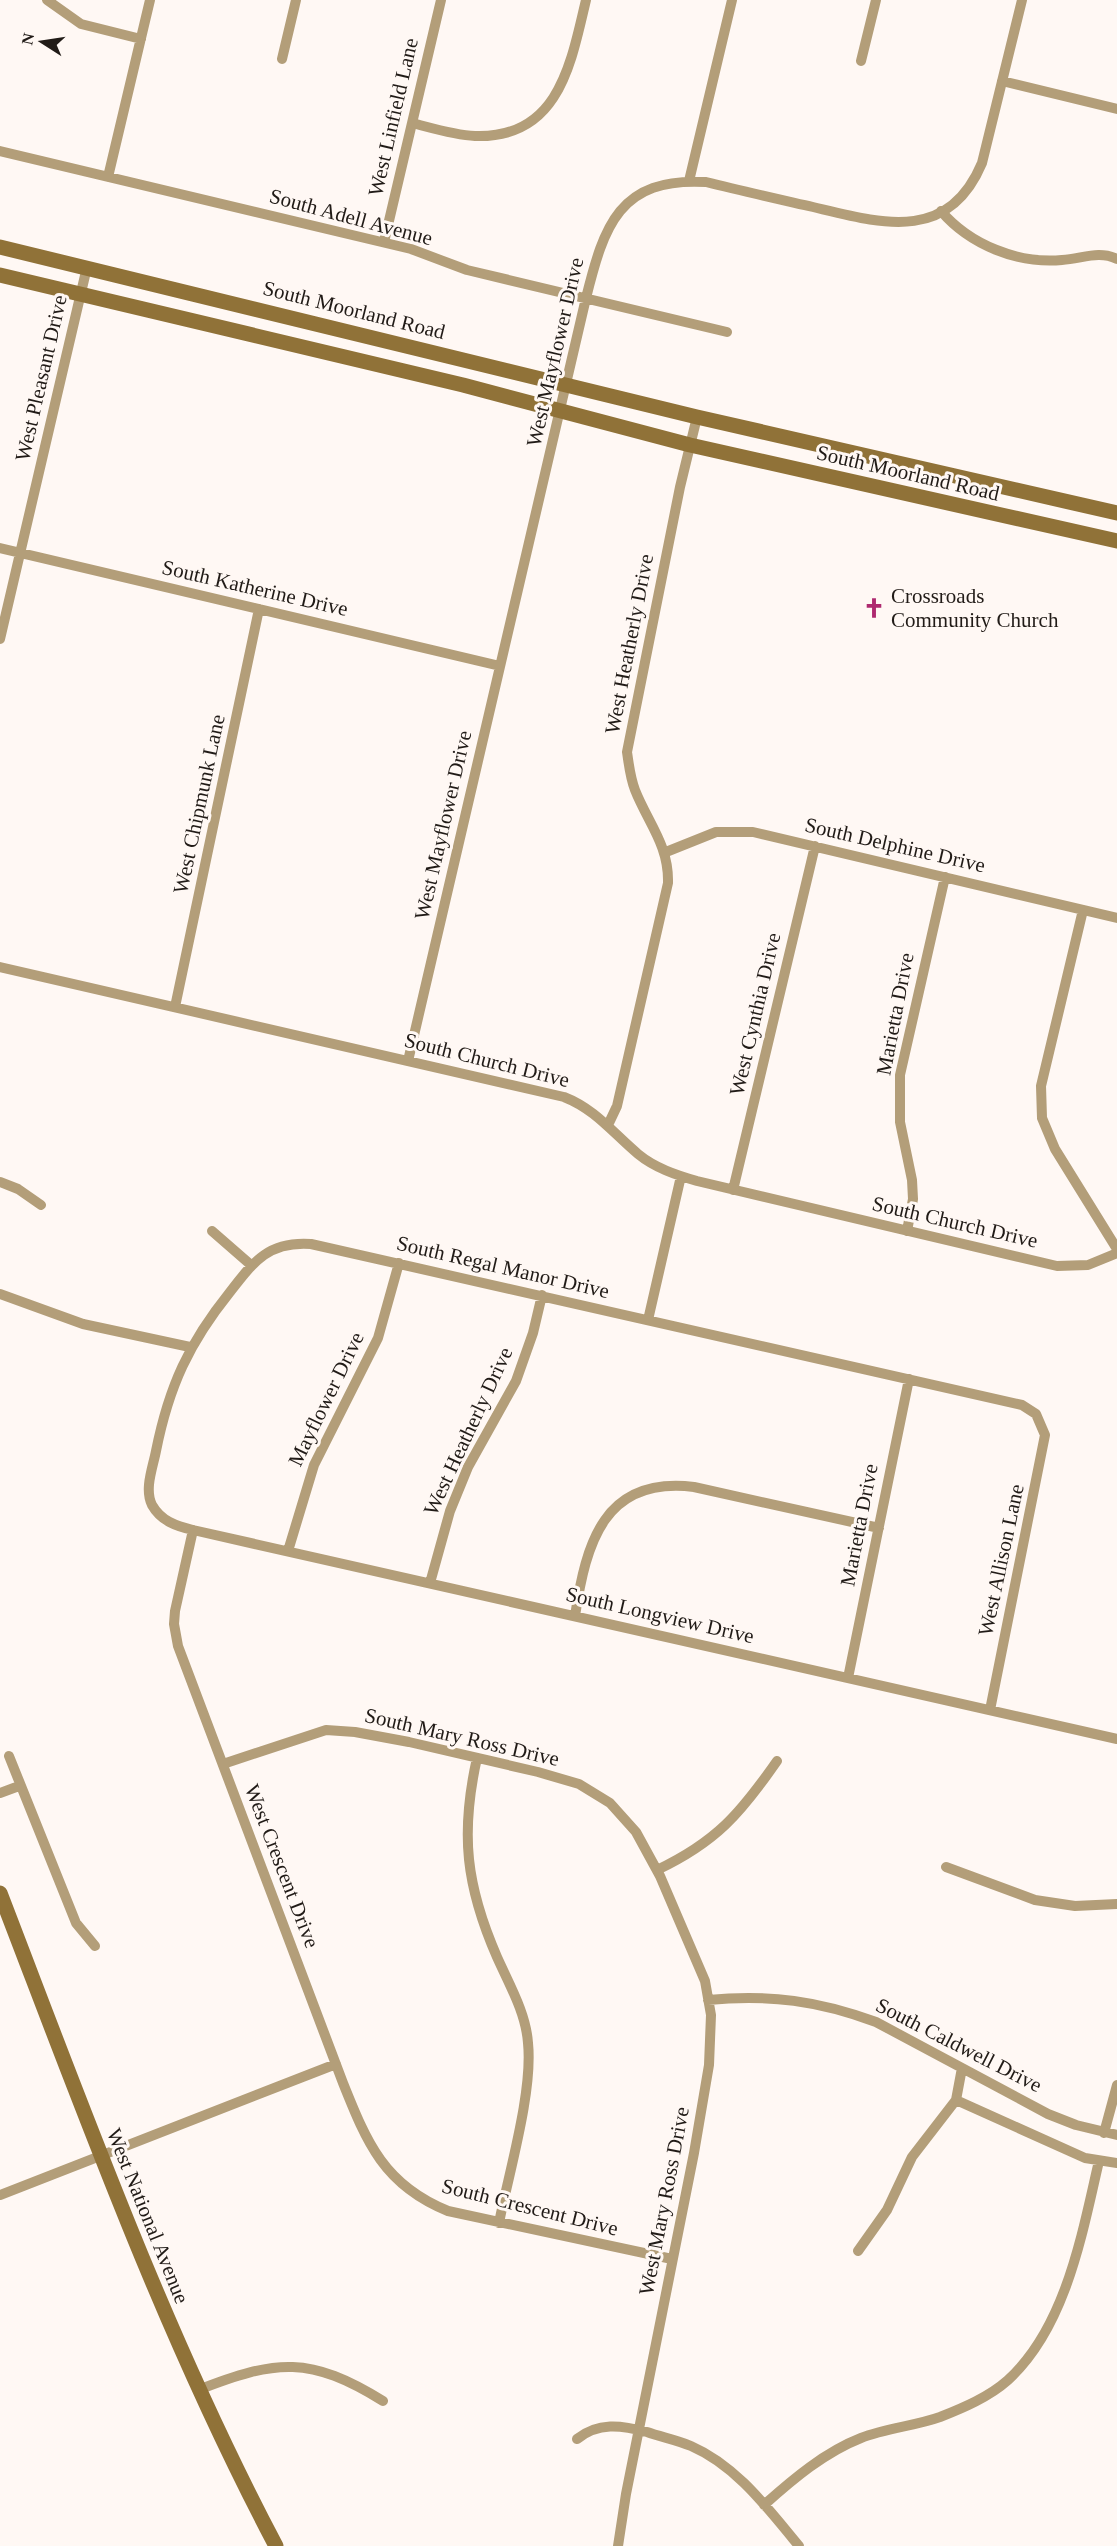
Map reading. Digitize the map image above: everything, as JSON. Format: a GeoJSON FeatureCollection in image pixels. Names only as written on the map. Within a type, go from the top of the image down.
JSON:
{"type":"FeatureCollection","features":[{"type":"Feature","properties":{"kind":"main road","name":"South Moorland Road"},"geometry":{"type":"LineString","coordinates":[[0,247],[697,417],[1117,513]]}},
{"type":"Feature","properties":{"kind":"main road","name":"South Moorland Road"},"geometry":{"type":"LineString","coordinates":[[0,275],[463,385],[561,413],[690,445],[1114,536]]}},
{"type":"Feature","properties":{"kind":"main road","name":"West National Avenue"},"geometry":{"type":"LineString","coordinates":[[0,1893],[154,2292],[198,2390],[276,2546]]}},
{"type":"Feature","properties":{"kind":"street"},"geometry":{"type":"LineString","coordinates":[[47,0],[81,24],[141,39]]}},
{"type":"Feature","properties":{"kind":"street"},"geometry":{"type":"LineString","coordinates":[[108,177],[150,0]]}},
{"type":"Feature","properties":{"kind":"street"},"geometry":{"type":"LineString","coordinates":[[282,59],[296,0]]}},
{"type":"Feature","properties":{"kind":"street","name":"West Linfield Lane"},"geometry":{"type":"LineString","coordinates":[[384,242],[441,0]]}},
{"type":"Feature","properties":{"kind":"street"},"geometry":{"type":"LineString","coordinates":[[412,123],[475,136],[499,134],[532,120],[550,103],[567,76],[586,0]]}},
{"type":"Feature","properties":{"kind":"street"},"geometry":{"type":"LineString","coordinates":[[689,181],[732,0]]}},
{"type":"Feature","properties":{"kind":"street"},"geometry":{"type":"LineString","coordinates":[[861,60],[876,0]]}},
{"type":"Feature","properties":{"kind":"street","name":"West Mayflower Drive"},"geometry":{"type":"LineString","coordinates":[[408,1061],[586,298],[599,246],[614,218],[631,200],[648,190],[670,183],[689,181],[706,182],[879,223],[909,223],[941,212],[969,187],[978,173],[1022,0]]}},
{"type":"Feature","properties":{"kind":"street"},"geometry":{"type":"LineString","coordinates":[[1002,81],[1117,109]]}},
{"type":"Feature","properties":{"kind":"street","name":"South Adell Avenue"},"geometry":{"type":"LineString","coordinates":[[0,151],[384,242],[411,249],[467,270],[727,332]]}},
{"type":"Feature","properties":{"kind":"street"},"geometry":{"type":"LineString","coordinates":[[941,212],[976,240],[1012,255],[1051,261],[1100,254],[1117,259]]}},
{"type":"Feature","properties":{"kind":"street","name":"West Pleasant Drive"},"geometry":{"type":"LineString","coordinates":[[0,639],[87,267]]}},
{"type":"Feature","properties":{"kind":"street"},"geometry":{"type":"LineString","coordinates":[[690,445],[697,417]]}},
{"type":"Feature","properties":{"kind":"street","name":"West Heatherly Drive"},"geometry":{"type":"LineString","coordinates":[[608,1125],[617,1106],[666,896],[669,869],[666,852],[634,788],[627,752],[690,445]]}},
{"type":"Feature","properties":{"kind":"street","name":"South Katherine Drive"},"geometry":{"type":"LineString","coordinates":[[0,548],[500,666]]}},
{"type":"Feature","properties":{"kind":"street","name":"West Chipmunk Lane"},"geometry":{"type":"LineString","coordinates":[[175,1007],[260,609]]}},
{"type":"Feature","properties":{"kind":"street","name":"South Delphine Drive"},"geometry":{"type":"LineString","coordinates":[[666,852],[703,836],[735,830],[815,846],[1117,918]]}},
{"type":"Feature","properties":{"kind":"street","name":"West Cynthia Drive"},"geometry":{"type":"LineString","coordinates":[[733,1190],[815,846]]}},
{"type":"Feature","properties":{"kind":"street","name":"Marietta Drive"},"geometry":{"type":"LineString","coordinates":[[908,1231],[913,1199],[912,1180],[900,1122],[900,1075],[945,877]]}},
{"type":"Feature","properties":{"kind":"street"},"geometry":{"type":"LineString","coordinates":[[1083,910],[1041,1086],[1042,1118],[1055,1149],[1117,1251]]}},
{"type":"Feature","properties":{"kind":"street","name":"South Church Drive"},"geometry":{"type":"LineString","coordinates":[[0,967],[564,1097],[591,1110],[639,1154],[681,1176],[733,1190],[1057,1266],[1088,1265],[1117,1251]]}},
{"type":"Feature","properties":{"kind":"street"},"geometry":{"type":"LineString","coordinates":[[648,1320],[681,1176]]}},
{"type":"Feature","properties":{"kind":"street"},"geometry":{"type":"LineString","coordinates":[[0,1182],[18,1189],[41,1205]]}},
{"type":"Feature","properties":{"kind":"street"},"geometry":{"type":"LineString","coordinates":[[212,1231],[251,1265]]}},
{"type":"Feature","properties":{"kind":"street","name":"South Regal Manor Drive"},"geometry":{"type":"LineString","coordinates":[[194,1530],[170,1523],[160,1516],[153,1505],[149,1490],[161,1425],[177,1376],[190,1347],[204,1324],[251,1265],[277,1247],[296,1243],[311,1244],[399,1263],[1022,1405],[1039,1418]]}},
{"type":"Feature","properties":{"kind":"street","name":"Mayflower Drive"},"geometry":{"type":"LineString","coordinates":[[288,1551],[314,1465],[378,1338],[399,1263]]}},
{"type":"Feature","properties":{"kind":"street"},"geometry":{"type":"LineString","coordinates":[[0,1294],[83,1324],[190,1347]]}},
{"type":"Feature","properties":{"kind":"street","name":"West Heatherly Drive"},"geometry":{"type":"LineString","coordinates":[[430,1583],[450,1511],[468,1467],[516,1381],[533,1333],[542,1296]]}},
{"type":"Feature","properties":{"kind":"street","name":"Marietta Drive"},"geometry":{"type":"LineString","coordinates":[[848,1678],[909,1379]]}},
{"type":"Feature","properties":{"kind":"street","name":"West Allison Lane"},"geometry":{"type":"LineString","coordinates":[[990,1710],[1046,1436],[1039,1418]]}},
{"type":"Feature","properties":{"kind":"street"},"geometry":{"type":"LineString","coordinates":[[575,1616],[588,1554],[596,1533],[618,1506],[651,1488],[669,1485],[694,1487],[879,1528]]}},
{"type":"Feature","properties":{"kind":"street","name":"South Longview Drive"},"geometry":{"type":"LineString","coordinates":[[194,1530],[1117,1739]]}},
{"type":"Feature","properties":{"kind":"street","name":"West Crescent Drive"},"geometry":{"type":"LineString","coordinates":[[194,1530],[174,1624],[189,1677],[361,2127],[380,2162],[393,2178],[415,2195]]}},
{"type":"Feature","properties":{"kind":"street","name":"South Mary Ross Drive"},"geometry":{"type":"LineString","coordinates":[[223,1764],[326,1730],[366,1734],[477,1758],[579,1784],[610,1803],[636,1832],[657,1870]]}},
{"type":"Feature","properties":{"kind":"street"},"geometry":{"type":"LineString","coordinates":[[9,1756],[19,1786],[76,1923],[95,1946]]}},
{"type":"Feature","properties":{"kind":"street"},"geometry":{"type":"LineString","coordinates":[[477,1758],[469,1801],[467,1841],[470,1878],[487,1934],[521,2013],[528,2043],[527,2078],[499,2223]]}},
{"type":"Feature","properties":{"kind":"street"},"geometry":{"type":"LineString","coordinates":[[657,1870],[700,1847],[725,1828],[777,1761]]}},
{"type":"Feature","properties":{"kind":"street"},"geometry":{"type":"LineString","coordinates":[[0,1793],[19,1786]]}},
{"type":"Feature","properties":{"kind":"street"},"geometry":{"type":"LineString","coordinates":[[946,1867],[1035,1900],[1075,1906],[1117,1904]]}},
{"type":"Feature","properties":{"kind":"street","name":"West Mary Ross Drive"},"geometry":{"type":"LineString","coordinates":[[618,2546],[638,2430],[709,2064],[711,2015],[705,1981],[657,1870]]}},
{"type":"Feature","properties":{"kind":"street","name":"South Caldwell Drive"},"geometry":{"type":"LineString","coordinates":[[708,2000],[782,1998],[825,2005],[876,2022],[1048,2114],[1076,2125],[1117,2135]]}},
{"type":"Feature","properties":{"kind":"street"},"geometry":{"type":"LineString","coordinates":[[0,2195],[336,2064]]}},
{"type":"Feature","properties":{"kind":"street"},"geometry":{"type":"LineString","coordinates":[[858,2251],[887,2210],[912,2157],[956,2100],[962,2068]]}},
{"type":"Feature","properties":{"kind":"street"},"geometry":{"type":"LineString","coordinates":[[1104,2133],[1117,2085]]}},
{"type":"Feature","properties":{"kind":"street"},"geometry":{"type":"LineString","coordinates":[[956,2100],[1047,2143],[1085,2158],[1117,2163]]}},
{"type":"Feature","properties":{"kind":"street"},"geometry":{"type":"LineString","coordinates":[[764,2505],[835,2450],[861,2438],[938,2418],[975,2402],[1007,2381],[1031,2354],[1054,2313],[1072,2263],[1099,2161]]}},
{"type":"Feature","properties":{"kind":"street","name":"South Crescent Drive"},"geometry":{"type":"LineString","coordinates":[[415,2195],[448,2211],[672,2259]]}},
{"type":"Feature","properties":{"kind":"street"},"geometry":{"type":"LineString","coordinates":[[198,2390],[257,2368],[291,2366],[340,2376],[383,2401]]}},
{"type":"Feature","properties":{"kind":"street"},"geometry":{"type":"LineString","coordinates":[[577,2439],[587,2431],[601,2426],[638,2430],[691,2446],[715,2460],[743,2483],[799,2546]]}},
{"type":"Feature","properties":{"kind":"place","name":"Crossroads Community Church"},"geometry":{"type":"Point","coordinates":[874,608]}}]}
